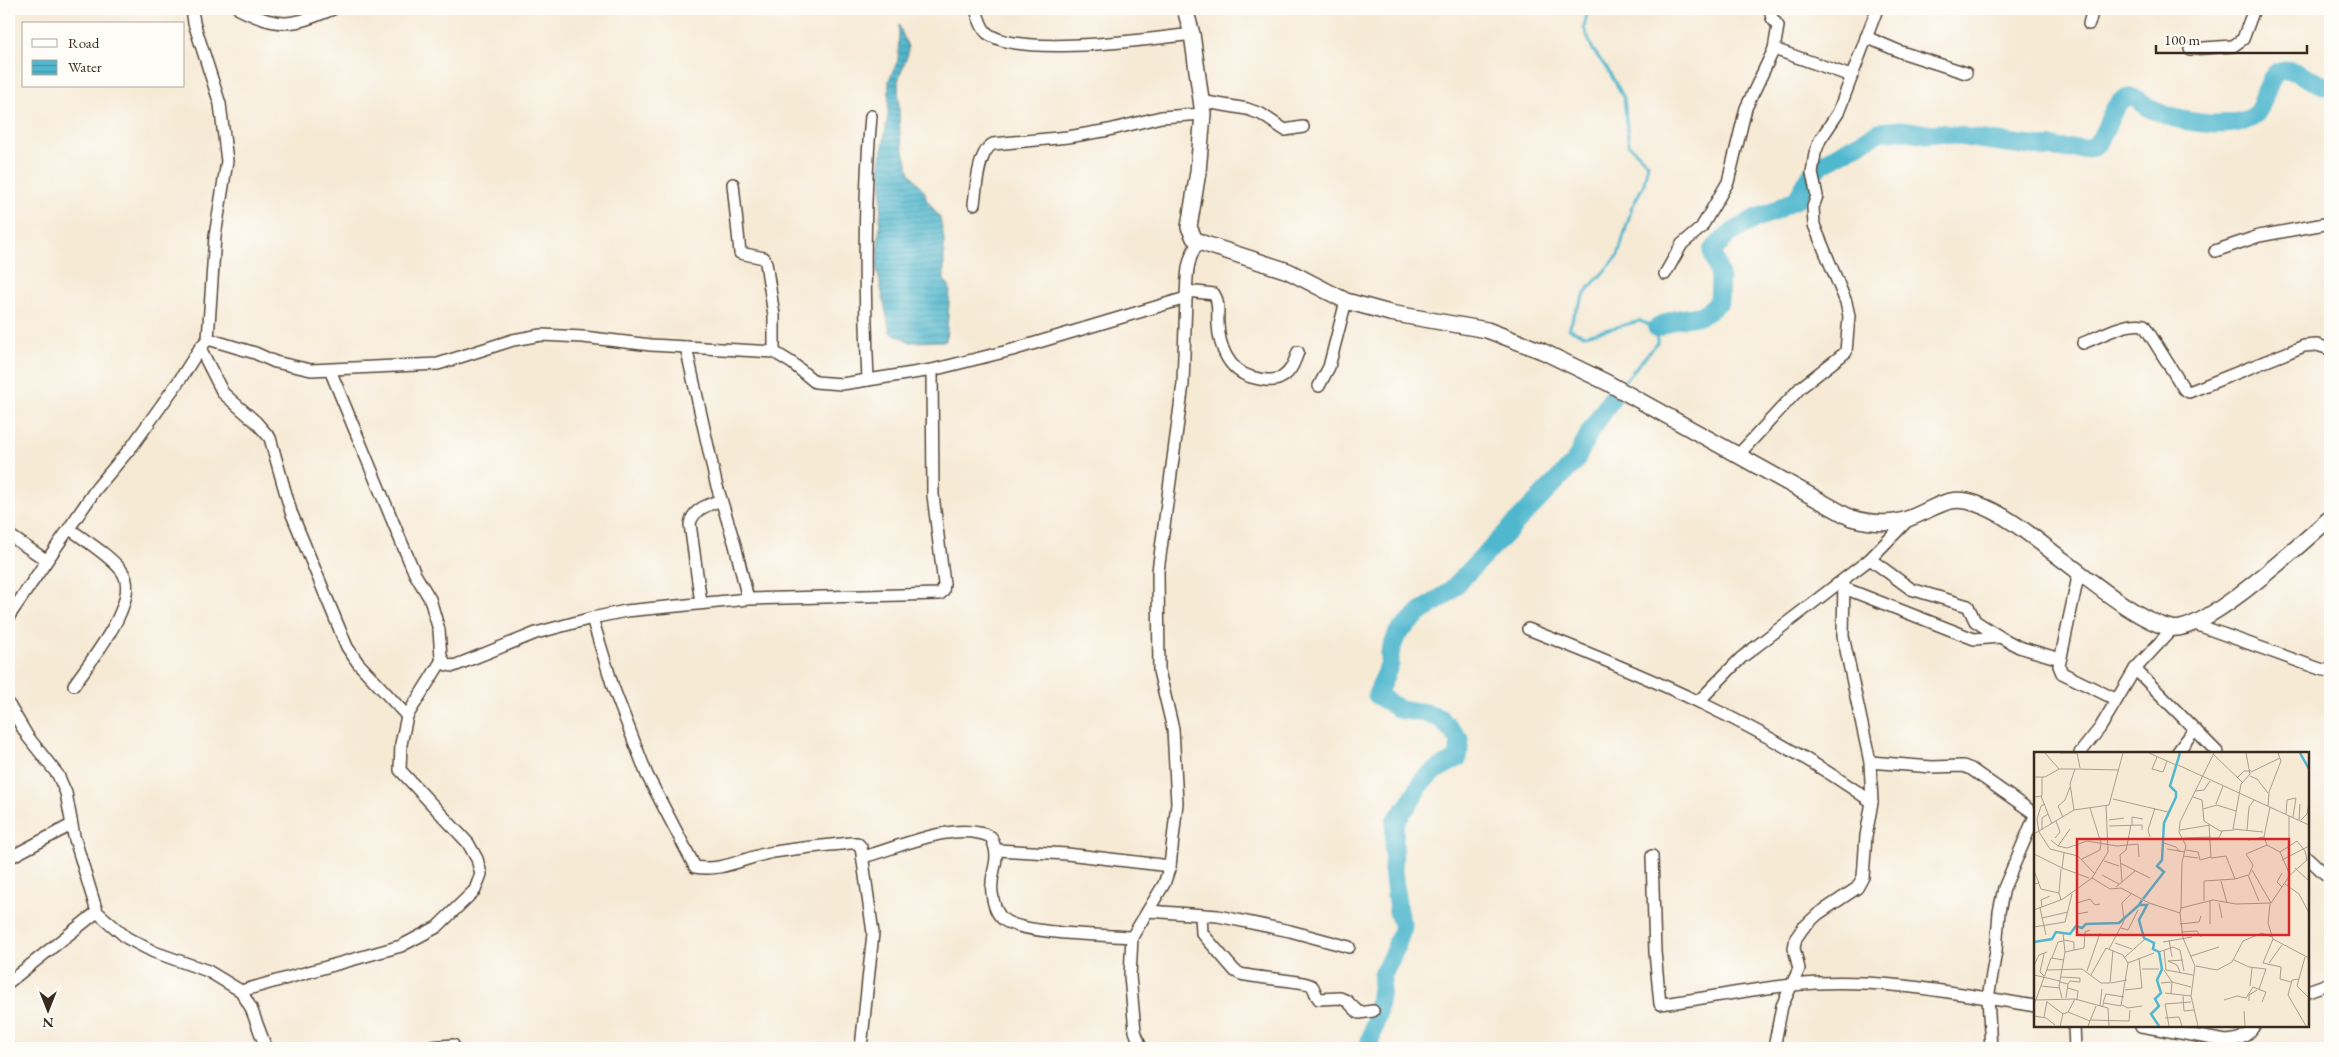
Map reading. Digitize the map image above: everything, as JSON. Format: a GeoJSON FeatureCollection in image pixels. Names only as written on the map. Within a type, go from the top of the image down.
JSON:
{"type":"FeatureCollection","features":[{"type":"Feature","properties":{"kind":"street"},"geometry":{"type":"LineString","coordinates":[[192,9],[194,23],[220,104],[227,161],[215,236],[204,344],[223,393],[256,422],[274,446],[291,512],[347,647],[376,684],[406,716]]}},
{"type":"Feature","properties":{"kind":"street"},"geometry":{"type":"LineString","coordinates":[[239,9],[273,22],[291,24],[303,22],[333,9]]}},
{"type":"Feature","properties":{"kind":"street"},"geometry":{"type":"LineString","coordinates":[[976,9],[988,34],[1011,44],[1042,46],[1112,43],[1192,34]]}},
{"type":"Feature","properties":{"kind":"street"},"geometry":{"type":"LineString","coordinates":[[1185,9],[1192,34],[1202,108],[1198,172],[1189,227],[1194,238],[1200,242],[1288,271],[1346,301],[1390,313],[1487,330],[1542,351],[1606,382],[1739,454],[1850,518],[1865,522],[1884,523],[1909,519],[1946,501],[1955,499],[1977,504],[2016,524],[2079,572],[2146,618],[2173,628],[2196,624],[2246,590],[2330,518]]}},
{"type":"Feature","properties":{"kind":"street"},"geometry":{"type":"LineString","coordinates":[[1665,274],[1682,244],[1701,228],[1728,182],[1746,108],[1774,49],[1778,26],[1772,18],[1770,9]]}},
{"type":"Feature","properties":{"kind":"street"},"geometry":{"type":"LineString","coordinates":[[1739,454],[1800,388],[1846,352],[1849,316],[1846,302],[1814,225],[1813,207],[1817,196],[1812,173],[1815,153],[1820,140],[1838,113],[1850,76],[1877,9]]}},
{"type":"Feature","properties":{"kind":"street"},"geometry":{"type":"LineString","coordinates":[[2089,24],[2093,9]]}},
{"type":"Feature","properties":{"kind":"street"},"geometry":{"type":"LineString","coordinates":[[2190,49],[2233,46],[2243,39],[2254,9]]}},
{"type":"Feature","properties":{"kind":"street"},"geometry":{"type":"LineString","coordinates":[[1866,37],[1900,52],[1966,73]]}},
{"type":"Feature","properties":{"kind":"street"},"geometry":{"type":"LineString","coordinates":[[1774,49],[1850,76]]}},
{"type":"Feature","properties":{"kind":"street"},"geometry":{"type":"LineString","coordinates":[[974,204],[981,162],[987,148],[993,144],[1068,137],[1109,130],[1202,108],[1247,109],[1260,114],[1285,130],[1303,127]]}},
{"type":"Feature","properties":{"kind":"street"},"geometry":{"type":"LineString","coordinates":[[868,380],[863,282],[864,211],[871,116]]}},
{"type":"Feature","properties":{"kind":"street"},"geometry":{"type":"LineString","coordinates":[[733,184],[740,253],[764,258],[766,263],[774,315],[774,352]]}},
{"type":"Feature","properties":{"kind":"street"},"geometry":{"type":"LineString","coordinates":[[2215,251],[2259,236],[2330,223]]}},
{"type":"Feature","properties":{"kind":"street"},"geometry":{"type":"LineString","coordinates":[[1141,1048],[1135,1031],[1130,976],[1132,937],[1164,884],[1170,866],[1177,803],[1173,729],[1159,671],[1158,571],[1183,384],[1188,264],[1193,250],[1200,242]]}},
{"type":"Feature","properties":{"kind":"street"},"geometry":{"type":"LineString","coordinates":[[204,344],[296,368],[330,370],[438,364],[513,340],[541,335],[583,337],[686,347],[774,352],[792,363],[815,382],[842,384],[932,370],[1012,350],[1186,295],[1214,294],[1218,303],[1221,346],[1236,369],[1260,380],[1277,379],[1290,370],[1298,352]]}},
{"type":"Feature","properties":{"kind":"street"},"geometry":{"type":"LineString","coordinates":[[1319,386],[1328,367],[1346,301]]}},
{"type":"Feature","properties":{"kind":"street"},"geometry":{"type":"LineString","coordinates":[[2083,343],[2124,327],[2144,324],[2180,382],[2189,392],[2304,346],[2317,345],[2330,349]]}},
{"type":"Feature","properties":{"kind":"street"},"geometry":{"type":"LineString","coordinates":[[9,616],[96,489],[132,445],[182,378],[204,344]]}},
{"type":"Feature","properties":{"kind":"street"},"geometry":{"type":"LineString","coordinates":[[686,347],[721,500],[735,544],[748,599]]}},
{"type":"Feature","properties":{"kind":"street"},"geometry":{"type":"LineString","coordinates":[[241,992],[402,946],[437,926],[475,890],[481,874],[478,859],[468,843],[400,770],[401,744],[406,716],[442,660],[439,630],[430,599],[415,574],[401,542],[330,370]]}},
{"type":"Feature","properties":{"kind":"street"},"geometry":{"type":"LineString","coordinates":[[442,660],[447,665],[454,666],[536,633],[626,611],[748,599],[925,596],[940,594],[943,591],[941,549],[933,495],[932,370]]}},
{"type":"Feature","properties":{"kind":"street"},"geometry":{"type":"LineString","coordinates":[[701,603],[690,524],[691,518],[698,510],[721,500]]}},
{"type":"Feature","properties":{"kind":"street"},"geometry":{"type":"LineString","coordinates":[[1700,701],[1741,658],[1844,584],[1909,519]]}},
{"type":"Feature","properties":{"kind":"street"},"geometry":{"type":"LineString","coordinates":[[70,529],[122,571],[128,584],[127,598],[121,615],[74,685]]}},
{"type":"Feature","properties":{"kind":"street"},"geometry":{"type":"LineString","coordinates":[[9,535],[46,560]]}},
{"type":"Feature","properties":{"kind":"street"},"geometry":{"type":"LineString","coordinates":[[1870,559],[1911,589],[1968,606],[1975,621],[2000,637],[2019,647],[2060,659]]}},
{"type":"Feature","properties":{"kind":"street"},"geometry":{"type":"LineString","coordinates":[[2079,572],[2059,666],[2062,673],[2115,699]]}},
{"type":"Feature","properties":{"kind":"street"},"geometry":{"type":"LineString","coordinates":[[1844,584],[1974,639],[2000,637]]}},
{"type":"Feature","properties":{"kind":"street"},"geometry":{"type":"LineString","coordinates":[[1774,1048],[1782,1006],[1799,969],[1794,948],[1800,933],[1818,914],[1857,888],[1861,882],[1872,802],[1870,762],[1843,636],[1844,584]]}},
{"type":"Feature","properties":{"kind":"street"},"geometry":{"type":"LineString","coordinates":[[592,618],[613,687],[647,776],[695,867],[708,870],[722,868],[770,853],[850,843],[857,843],[861,848],[873,932],[860,1048]]}},
{"type":"Feature","properties":{"kind":"street"},"geometry":{"type":"LineString","coordinates":[[2196,624],[2330,671]]}},
{"type":"Feature","properties":{"kind":"street"},"geometry":{"type":"LineString","coordinates":[[2081,752],[2100,728],[2115,699],[2135,669],[2173,628]]}},
{"type":"Feature","properties":{"kind":"street"},"geometry":{"type":"LineString","coordinates":[[1528,629],[1606,660],[1700,701],[1804,756],[1872,802]]}},
{"type":"Feature","properties":{"kind":"street"},"geometry":{"type":"LineString","coordinates":[[2135,669],[2217,752]]}},
{"type":"Feature","properties":{"kind":"street"},"geometry":{"type":"LineString","coordinates":[[9,705],[28,737],[58,775],[66,793],[71,825],[97,912],[127,938],[154,952],[208,971],[241,992],[251,1008],[266,1048]]}},
{"type":"Feature","properties":{"kind":"street"},"geometry":{"type":"LineString","coordinates":[[2178,752],[2194,730]]}},
{"type":"Feature","properties":{"kind":"street"},"geometry":{"type":"LineString","coordinates":[[1870,762],[1932,767],[1963,766],[1971,769],[2034,814]]}},
{"type":"Feature","properties":{"kind":"street"},"geometry":{"type":"LineString","coordinates":[[1991,1048],[1988,998],[1996,951],[1999,912],[2004,888],[2034,817]]}},
{"type":"Feature","properties":{"kind":"street"},"geometry":{"type":"LineString","coordinates":[[9,858],[71,825]]}},
{"type":"Feature","properties":{"kind":"street"},"geometry":{"type":"LineString","coordinates":[[863,857],[941,833],[966,830],[979,831],[991,837],[997,850],[991,891],[995,908],[1002,919],[1014,925],[1059,932],[1132,937]]}},
{"type":"Feature","properties":{"kind":"street"},"geometry":{"type":"LineString","coordinates":[[997,850],[1067,854],[1170,866]]}},
{"type":"Feature","properties":{"kind":"street"},"geometry":{"type":"LineString","coordinates":[[1652,856],[1655,952],[1660,1004],[1793,984],[1892,985],[2034,1006]]}},
{"type":"Feature","properties":{"kind":"street"},"geometry":{"type":"LineString","coordinates":[[2309,859],[2325,874],[2330,875]]}},
{"type":"Feature","properties":{"kind":"street"},"geometry":{"type":"LineString","coordinates":[[1148,911],[1233,919],[1290,931],[1349,947]]}},
{"type":"Feature","properties":{"kind":"street"},"geometry":{"type":"LineString","coordinates":[[9,982],[97,912]]}},
{"type":"Feature","properties":{"kind":"street"},"geometry":{"type":"LineString","coordinates":[[1202,915],[1201,928],[1205,937],[1235,971],[1241,974],[1284,982],[1303,981],[1312,986],[1320,999],[1340,998],[1347,1001],[1359,1013],[1373,1011]]}},
{"type":"Feature","properties":{"kind":"street"},"geometry":{"type":"LineString","coordinates":[[2309,991],[2330,983]]}},
{"type":"Feature","properties":{"kind":"street"},"geometry":{"type":"LineString","coordinates":[[2074,1027],[2075,1048]]}},
{"type":"Feature","properties":{"kind":"street"},"geometry":{"type":"LineString","coordinates":[[2147,1027],[2226,1041],[2239,1040],[2249,1034],[2253,1027]]}},
{"type":"Feature","properties":{"kind":"street"},"geometry":{"type":"LineString","coordinates":[[420,1048],[453,1045]]}},
{"type":"Feature","properties":{"kind":"water"},"geometry":{"type":"Polygon","coordinates":[[[899,25],[908,47],[908,54],[898,81],[900,136],[910,173],[925,192],[926,199],[940,218],[944,239],[944,280],[949,285],[950,291],[946,341],[910,342],[890,332],[877,269],[882,186],[880,164],[888,115],[889,80],[898,60],[899,25]]]}},
{"type":"Feature","properties":{"kind":"waterway"},"geometry":{"type":"LineString","coordinates":[[1588,9],[1584,28],[1593,50],[1610,73],[1624,98],[1629,145],[1648,163],[1644,184],[1632,207],[1618,256],[1588,289],[1575,312],[1569,329],[1585,335],[1640,321],[1657,328],[1657,343],[1621,385]]}},
{"type":"Feature","properties":{"kind":"waterway"},"geometry":{"type":"LineString","coordinates":[[1657,328],[1673,320],[1703,315],[1719,302],[1720,276],[1712,251],[1728,235],[1756,218],[1771,213],[1797,199],[1812,173],[1822,164],[1879,132],[1901,130],[1927,134],[1940,133],[2021,145],[2068,149],[2085,148],[2094,146],[2099,141],[2117,106],[2128,98],[2138,100],[2151,109],[2174,118],[2215,124],[2240,122],[2255,115],[2272,78],[2280,71],[2295,72],[2330,87]]}},
{"type":"Feature","properties":{"kind":"waterway"},"geometry":{"type":"LineString","coordinates":[[1612,398],[1615,392]]}},
{"type":"Feature","properties":{"kind":"waterway"},"geometry":{"type":"LineString","coordinates":[[1368,1048],[1377,1016],[1383,974],[1394,952],[1403,927],[1398,912],[1393,870],[1395,821],[1409,804],[1423,780],[1436,770],[1458,758],[1460,740],[1441,719],[1425,713],[1399,709],[1377,695],[1390,664],[1390,653],[1397,634],[1417,615],[1448,593],[1574,463],[1590,432],[1612,398]]}}]}
